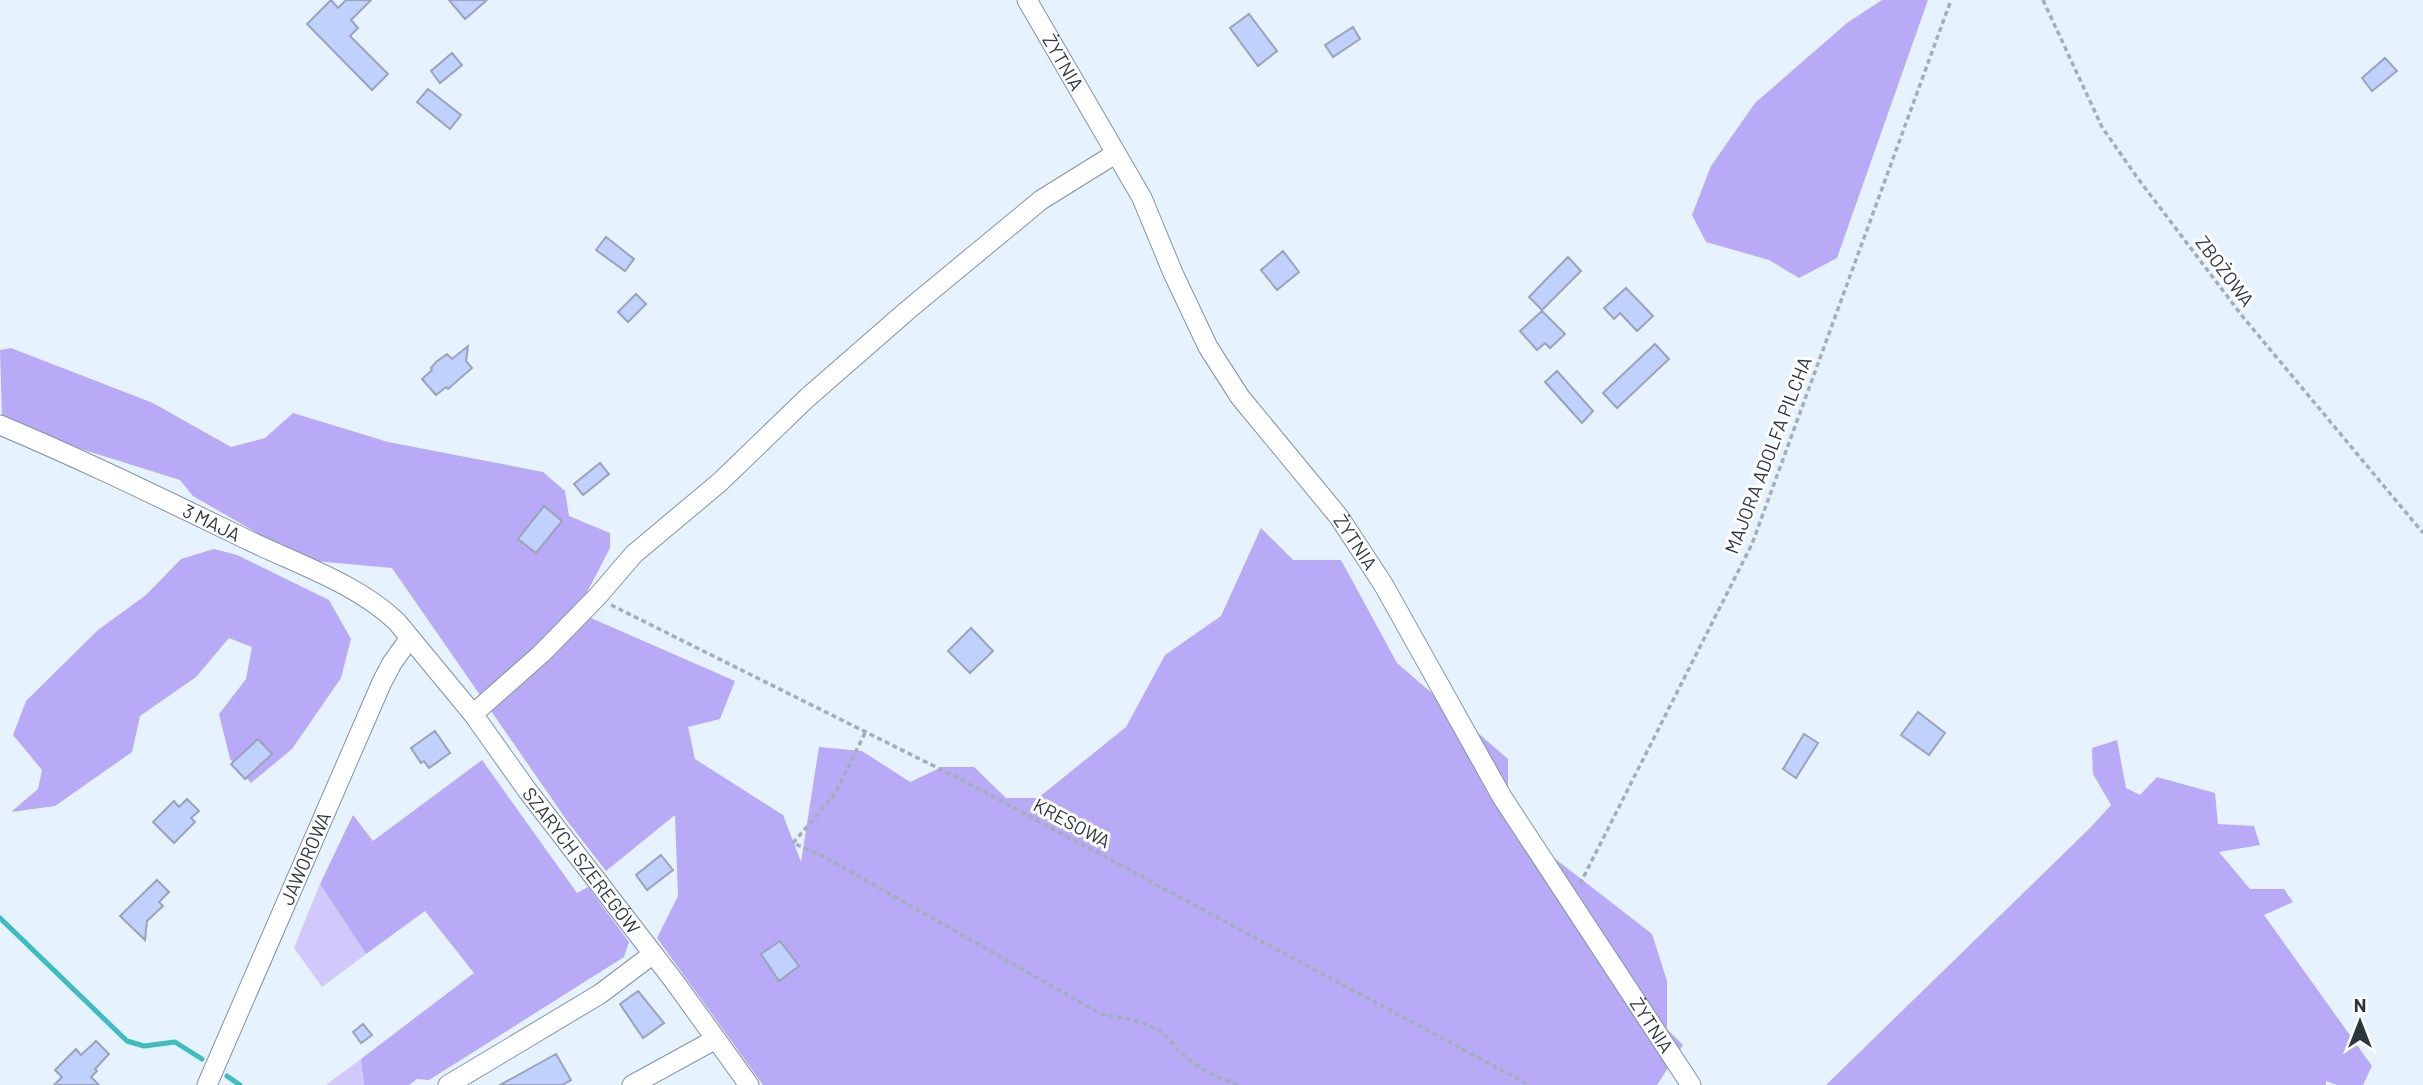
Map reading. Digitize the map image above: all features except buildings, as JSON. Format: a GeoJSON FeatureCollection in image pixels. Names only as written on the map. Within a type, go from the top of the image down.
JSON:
{"type":"FeatureCollection","features":[{"type":"Feature","properties":{"kind":"street","name":"ŻYTNIA"},"geometry":{"type":"LineString","coordinates":[[1027,0],[1142,198],[1208,347],[1240,397],[1339,517],[1383,584],[1502,797],[1691,1085]]}},
{"type":"Feature","properties":{"kind":"street"},"geometry":{"type":"LineString","coordinates":[[474,713],[541,653],[597,597],[634,554],[720,482],[807,398],[909,309],[1041,201],[1115,154]]}},
{"type":"Feature","properties":{"kind":"street","name":"3 MAJA"},"geometry":{"type":"LineString","coordinates":[[0,425],[52,446],[366,597],[383,608],[410,638]]}},
{"type":"Feature","properties":{"kind":"street","name":"SZARYCH SZEREGÓW"},"geometry":{"type":"LineString","coordinates":[[410,638],[474,713],[527,790],[749,1085]]}},
{"type":"Feature","properties":{"kind":"street","name":"JAWOROWA"},"geometry":{"type":"LineString","coordinates":[[207,1085],[382,682],[410,638]]}},
{"type":"Feature","properties":{"kind":"street"},"geometry":{"type":"LineString","coordinates":[[448,1085],[600,994],[653,954]]}},
{"type":"Feature","properties":{"kind":"street"},"geometry":{"type":"LineString","coordinates":[[632,1085],[716,1039]]}},
{"type":"Feature","properties":{"kind":"path","name":"MAJORA ADOLFA PILCHA"},"geometry":{"type":"LineString","coordinates":[[1570,903],[1752,544],[1951,0]]}},
{"type":"Feature","properties":{"kind":"path","name":"ZBOŻOWA"},"geometry":{"type":"LineString","coordinates":[[2043,0],[2102,127],[2136,176],[2243,317],[2423,533]]}},
{"type":"Feature","properties":{"kind":"path","name":"KRESOWA"},"geometry":{"type":"LineString","coordinates":[[597,597],[629,616],[962,780],[1529,1085]]}},
{"type":"Feature","properties":{"kind":"path"},"geometry":{"type":"LineString","coordinates":[[866,733],[835,794],[793,842],[823,856],[1101,1014],[1132,1020],[1163,1033],[1180,1052],[1205,1070],[1222,1080],[1240,1085]]}},
{"type":"Feature","properties":{"kind":"shaded area"},"geometry":{"type":"Polygon","coordinates":[[[1882,0],[1928,0],[1837,258],[1799,278],[1769,260],[1706,242],[1692,215],[1711,166],[1755,103],[1847,23],[1882,0]]]}},
{"type":"Feature","properties":{"kind":"shaded area"},"geometry":{"type":"Polygon","coordinates":[[[11,348],[153,403],[231,447],[265,438],[293,413],[388,442],[543,472],[565,491],[569,516],[610,533],[610,548],[583,600],[591,618],[735,681],[720,719],[688,727],[695,759],[783,815],[801,862],[819,747],[862,751],[910,782],[942,767],[974,767],[1006,798],[1038,798],[1126,727],[1165,655],[1221,616],[1261,528],[1293,560],[1341,560],[1397,663],[1508,759],[1508,822],[1652,934],[1667,981],[1667,1029],[1683,1045],[1657,1085],[763,1085],[657,938],[678,896],[675,815],[606,871],[568,822],[392,568],[304,560],[193,496],[180,480],[81,449],[2,417],[0,350],[11,348]]]}},
{"type":"Feature","properties":{"kind":"shaded area"},"geometry":{"type":"Polygon","coordinates":[[[214,549],[237,555],[329,600],[351,639],[341,678],[292,749],[251,783],[230,759],[219,714],[246,679],[252,647],[229,638],[196,677],[140,716],[132,752],[55,806],[11,812],[38,789],[42,770],[13,735],[26,701],[98,630],[146,595],[181,559],[214,549]]]}},
{"type":"Feature","properties":{"kind":"shaded area"},"geometry":{"type":"Polygon","coordinates":[[[2117,740],[2126,788],[2140,795],[2157,777],[2215,793],[2218,824],[2254,826],[2260,845],[2219,852],[2250,889],[2284,889],[2293,902],[2264,915],[2372,1066],[2363,1085],[2337,1085],[2326,1081],[2326,1085],[1826,1085],[2111,805],[2093,774],[2092,748],[2117,740]]]}},
{"type":"Feature","properties":{"kind":"shaded area"},"geometry":{"type":"Polygon","coordinates":[[[482,760],[577,893],[588,887],[629,942],[624,957],[429,1080],[417,1079],[409,1085],[364,1085],[361,1059],[474,973],[425,911],[366,954],[320,884],[353,815],[373,841],[482,760]]]}},
{"type":"Feature","properties":{"kind":"shaded area"},"geometry":{"type":"Polygon","coordinates":[[[320,884],[366,954],[322,987],[294,948],[320,884]]]}},
{"type":"Feature","properties":{"kind":"shaded area"},"geometry":{"type":"Polygon","coordinates":[[[361,1059],[364,1085],[326,1085],[361,1059]]]}},
{"type":"Feature","properties":{"kind":"waterway"},"geometry":{"type":"LineString","coordinates":[[0,918],[127,1041],[144,1046],[175,1042],[202,1059]]}},
{"type":"Feature","properties":{"kind":"waterway"},"geometry":{"type":"LineString","coordinates":[[227,1076],[240,1085]]}}]}
